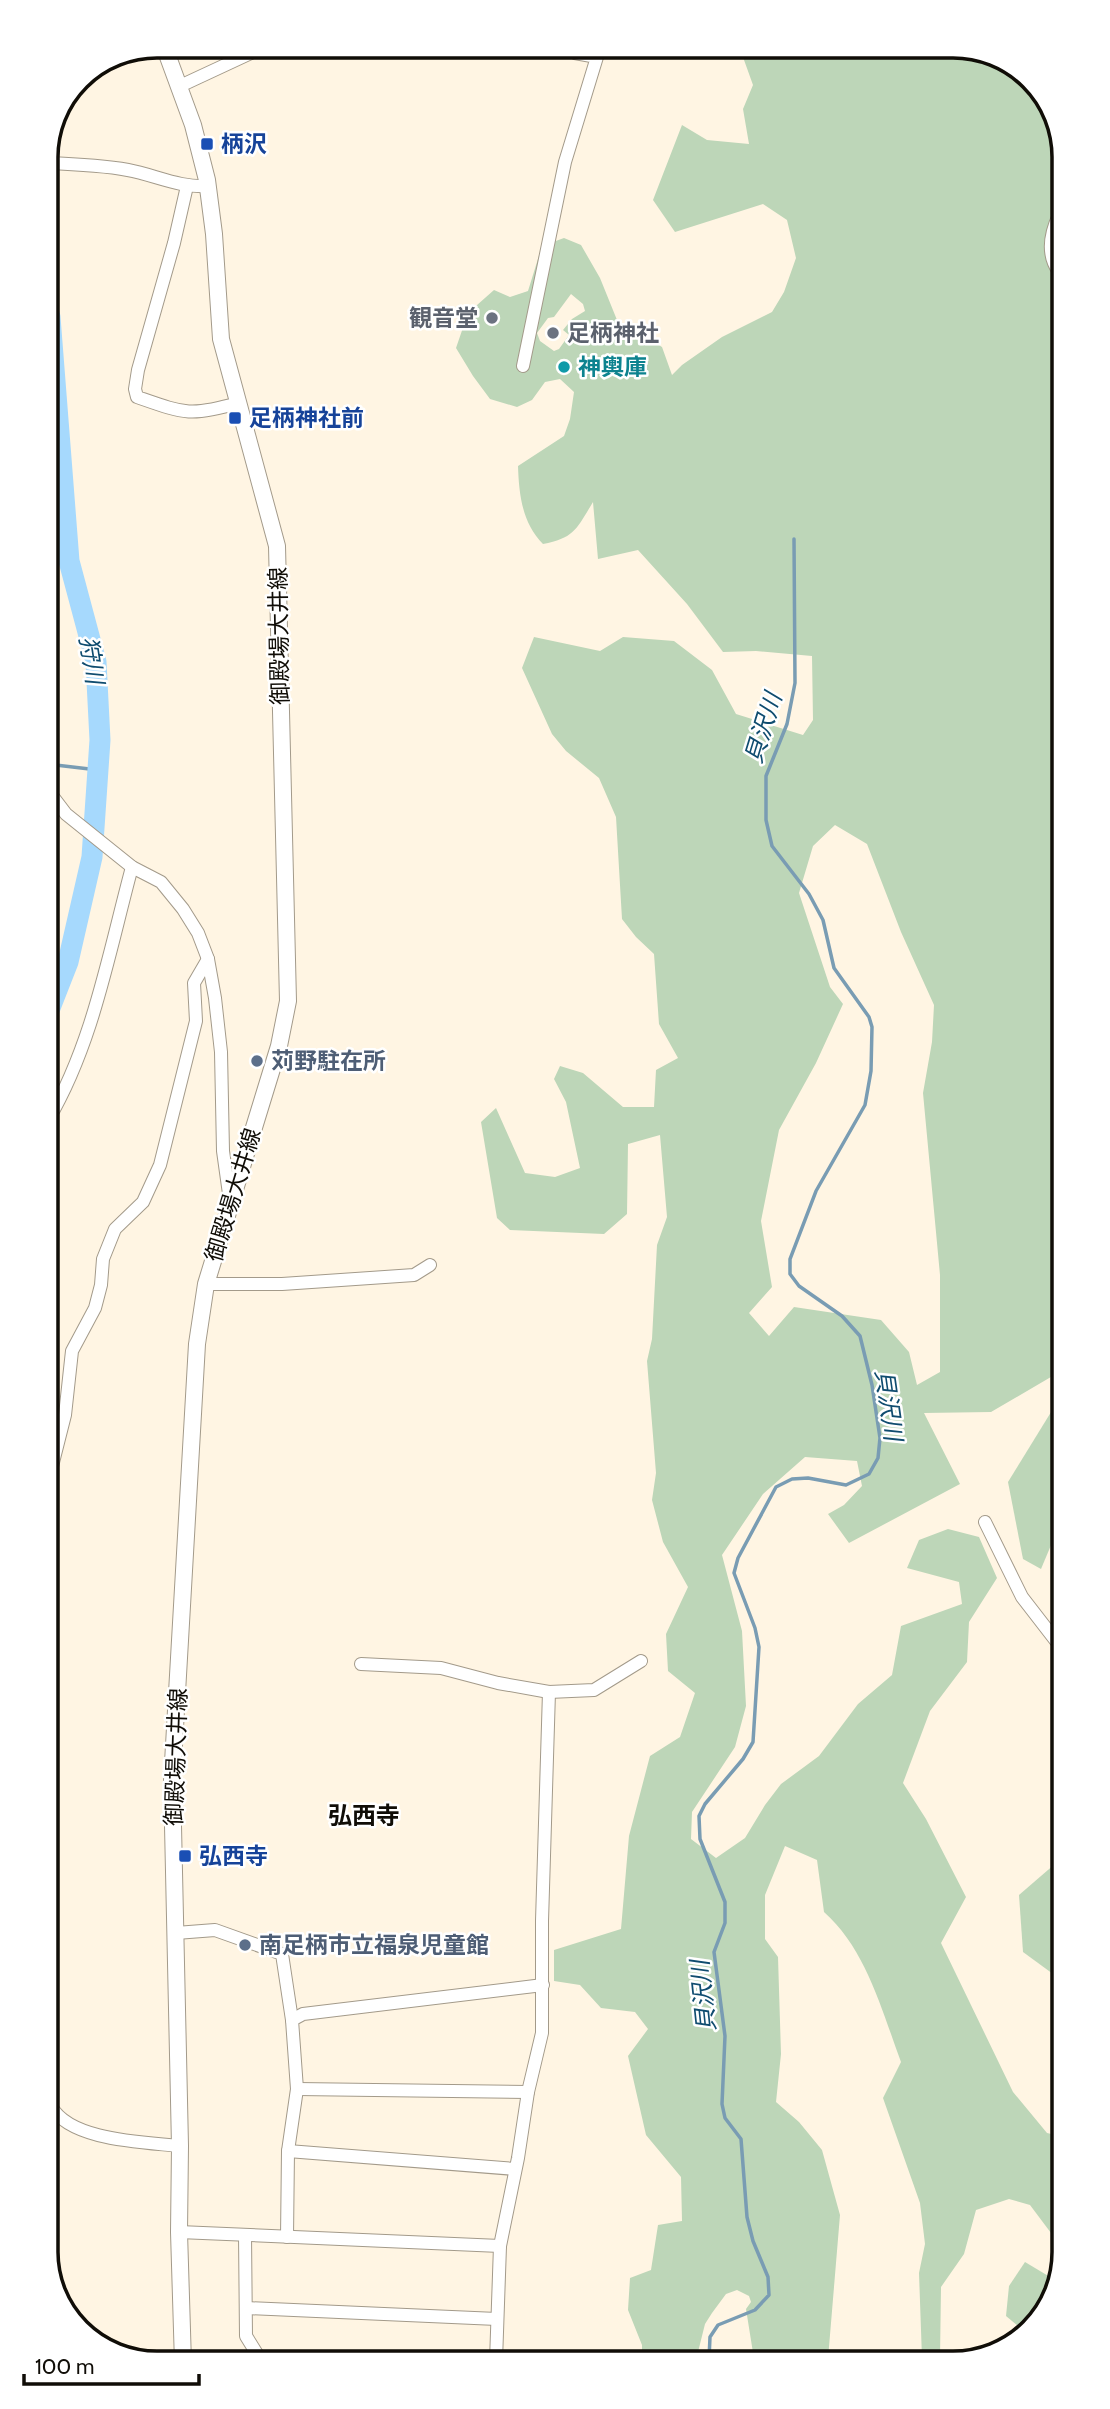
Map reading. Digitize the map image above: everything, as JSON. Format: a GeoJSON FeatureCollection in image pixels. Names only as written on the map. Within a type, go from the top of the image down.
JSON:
{"type":"FeatureCollection","features":[{"type":"Feature","properties":{"kind":"main road","name":"御殿場大井線"},"geometry":{"type":"LineString","coordinates":[[168,58],[193,125],[208,186],[214,234],[220,339],[277,546],[288,1001],[279,1046],[206,1284],[197,1344],[172,1780],[183,2351]]}},
{"type":"Feature","properties":{"kind":"street"},"geometry":{"type":"LineString","coordinates":[[180,86],[240,58]]}},
{"type":"Feature","properties":{"kind":"street"},"geometry":{"type":"LineString","coordinates":[[523,366],[565,162],[597,58]]}},
{"type":"Feature","properties":{"kind":"street"},"geometry":{"type":"LineString","coordinates":[[58,163],[130,170],[187,186],[208,186]]}},
{"type":"Feature","properties":{"kind":"street"},"geometry":{"type":"LineString","coordinates":[[187,186],[135,389],[137,397],[190,413],[208,412],[238,403]]}},
{"type":"Feature","properties":{"kind":"street"},"geometry":{"type":"LineString","coordinates":[[1052,232],[1052,256]]}},
{"type":"Feature","properties":{"kind":"street"},"geometry":{"type":"LineString","coordinates":[[58,803],[66,814],[129,864],[161,882],[198,933],[208,959],[221,1052],[223,1151],[230,1205]]}},
{"type":"Feature","properties":{"kind":"street"},"geometry":{"type":"LineString","coordinates":[[58,1104],[88,1031],[129,864]]}},
{"type":"Feature","properties":{"kind":"street"},"geometry":{"type":"LineString","coordinates":[[58,1443],[65,1415],[72,1351],[95,1308],[101,1285],[103,1259],[116,1229],[143,1202],[160,1165],[196,1021],[194,983],[208,959]]}},
{"type":"Feature","properties":{"kind":"street"},"geometry":{"type":"LineString","coordinates":[[206,1284],[282,1284],[414,1275],[430,1265]]}},
{"type":"Feature","properties":{"kind":"street"},"geometry":{"type":"LineString","coordinates":[[985,1522],[1022,1597],[1052,1636]]}},
{"type":"Feature","properties":{"kind":"street"},"geometry":{"type":"LineString","coordinates":[[361,1664],[440,1668],[498,1683],[549,1692],[594,1690],[641,1661]]}},
{"type":"Feature","properties":{"kind":"street"},"geometry":{"type":"LineString","coordinates":[[496,2351],[500,2246],[541,2033],[549,1692]]}},
{"type":"Feature","properties":{"kind":"street"},"geometry":{"type":"LineString","coordinates":[[176,1933],[215,1930],[282,1954],[292,2020],[297,2090],[288,2151],[287,2237]]}},
{"type":"Feature","properties":{"kind":"street"},"geometry":{"type":"LineString","coordinates":[[292,2020],[303,2014],[543,1985]]}},
{"type":"Feature","properties":{"kind":"street"},"geometry":{"type":"LineString","coordinates":[[297,2090],[528,2092]]}},
{"type":"Feature","properties":{"kind":"street"},"geometry":{"type":"LineString","coordinates":[[58,2115],[74,2128],[104,2136],[180,2146]]}},
{"type":"Feature","properties":{"kind":"street"},"geometry":{"type":"LineString","coordinates":[[288,2151],[515,2169]]}},
{"type":"Feature","properties":{"kind":"street"},"geometry":{"type":"LineString","coordinates":[[179,2232],[500,2246]]}},
{"type":"Feature","properties":{"kind":"street"},"geometry":{"type":"LineString","coordinates":[[245,2235],[246,2336],[255,2351]]}},
{"type":"Feature","properties":{"kind":"street"},"geometry":{"type":"LineString","coordinates":[[246,2308],[498,2319]]}},
{"type":"Feature","properties":{"kind":"green space"},"geometry":{"type":"Polygon","coordinates":[[[743,58],[972,60],[1003,71],[1032,97],[1047,125],[1052,157],[1052,1376],[991,1412],[924,1413],[960,1484],[849,1543],[828,1514],[844,1505],[862,1486],[857,1461],[805,1457],[763,1494],[722,1555],[742,1631],[746,1706],[735,1747],[692,1812],[691,1839],[716,1858],[745,1838],[781,1784],[819,1756],[858,1704],[892,1675],[901,1626],[962,1604],[959,1582],[907,1568],[919,1540],[948,1529],[979,1537],[997,1578],[969,1622],[967,1662],[930,1711],[903,1783],[926,1819],[966,1897],[941,1943],[1013,2092],[1047,2133],[1052,2134],[1052,2234],[1030,2205],[1009,2199],[976,2210],[964,2254],[941,2287],[940,2351],[922,2351],[919,2273],[925,2244],[920,2203],[883,2098],[901,2062],[862,1962],[839,1927],[824,1912],[817,1860],[785,1846],[765,1895],[765,1939],[778,1957],[781,2054],[776,2102],[799,2122],[822,2150],[840,2215],[829,2351],[753,2351],[746,2309],[751,2302],[749,2296],[737,2290],[726,2294],[705,2324],[698,2351],[642,2351],[628,2310],[630,2278],[651,2270],[658,2225],[682,2221],[681,2177],[646,2135],[628,2056],[648,2029],[635,2012],[601,2008],[580,1985],[554,1981],[554,1950],[621,1929],[629,1836],[650,1756],[680,1737],[695,1693],[668,1671],[666,1634],[688,1587],[663,1542],[652,1500],[656,1473],[647,1361],[652,1339],[657,1245],[667,1217],[660,1135],[628,1144],[627,1214],[604,1234],[510,1230],[497,1218],[481,1122],[496,1108],[525,1173],[555,1177],[580,1168],[566,1102],[554,1079],[560,1066],[583,1073],[623,1107],[654,1107],[656,1070],[678,1058],[659,1024],[654,954],[622,919],[616,817],[599,778],[566,751],[552,734],[522,668],[534,637],[600,651],[623,637],[674,641],[712,670],[736,714],[803,735],[813,720],[812,656],[756,651],[723,652],[687,604],[638,550],[598,559],[593,502],[569,535],[543,544],[526,517],[518,466],[564,436],[574,392],[560,379],[545,382],[532,400],[517,407],[490,399],[456,348],[468,313],[494,290],[510,297],[528,291],[542,246],[564,238],[581,245],[600,278],[617,320],[662,347],[672,375],[722,337],[772,312],[784,292],[796,258],[787,220],[763,204],[675,232],[653,200],[682,125],[707,140],[749,144],[743,109],[753,85],[743,58]],[[571,294],[554,317],[548,318],[537,333],[540,341],[554,351],[559,349],[569,335],[563,330],[572,319],[585,311],[583,304],[571,294]],[[835,825],[813,846],[799,893],[830,987],[843,1004],[816,1063],[779,1130],[761,1221],[772,1287],[749,1313],[769,1336],[794,1307],[881,1320],[909,1352],[917,1385],[940,1372],[940,1275],[923,1093],[932,1042],[934,1005],[901,932],[867,844],[835,825]]]}},
{"type":"Feature","properties":{"kind":"green space"},"geometry":{"type":"Polygon","coordinates":[[[1052,1410],[1052,1543],[1041,1569],[1023,1559],[1008,1482],[1052,1410]]]}},
{"type":"Feature","properties":{"kind":"green space"},"geometry":{"type":"Polygon","coordinates":[[[1052,1866],[1052,1973],[1023,1952],[1019,1895],[1052,1866]]]}},
{"type":"Feature","properties":{"kind":"green space"},"geometry":{"type":"Polygon","coordinates":[[[1025,2262],[1049,2276],[1042,2296],[1018,2326],[1006,2316],[1009,2286],[1025,2262]]]}},
{"type":"Feature","properties":{"kind":"waterway","name":"狩川"},"geometry":{"type":"LineString","coordinates":[[58,420],[69,561],[96,662],[100,740],[92,857],[68,962],[58,988]]}},
{"type":"Feature","properties":{"kind":"waterway","name":"貝沢川"},"geometry":{"type":"LineString","coordinates":[[709,2351],[710,2337],[718,2325],[755,2310],[769,2295],[768,2277],[753,2241],[747,2217],[741,2139],[725,2118],[722,2104],[725,2036],[714,1952],[725,1923],[725,1902],[700,1839],[699,1816],[705,1804],[743,1759],[753,1742],[759,1647],[755,1628],[734,1573],[738,1558],[776,1487],[792,1479],[808,1478],[846,1485],[869,1474],[878,1458],[880,1438],[872,1385],[860,1336],[842,1316],[799,1286],[790,1274],[790,1259],[816,1191],[865,1105],[871,1071],[872,1027],[869,1017],[834,968],[823,920],[809,894],[772,846],[766,820],[766,776],[787,724],[795,683],[794,539]]}},
{"type":"Feature","properties":{"kind":"waterway"},"geometry":{"type":"LineString","coordinates":[[58,765],[98,770]]}},
{"type":"Feature","properties":{"kind":"place","name":"柄沢"},"geometry":{"type":"Point","coordinates":[207,144]}},
{"type":"Feature","properties":{"kind":"place","name":"観音堂"},"geometry":{"type":"Point","coordinates":[492,318]}},
{"type":"Feature","properties":{"kind":"place","name":"足柄神社"},"geometry":{"type":"Point","coordinates":[553,333]}},
{"type":"Feature","properties":{"kind":"place","name":"神輿庫"},"geometry":{"type":"Point","coordinates":[564,367]}},
{"type":"Feature","properties":{"kind":"place","name":"足柄神社前"},"geometry":{"type":"Point","coordinates":[235,418]}},
{"type":"Feature","properties":{"kind":"place","name":"苅野駐在所"},"geometry":{"type":"Point","coordinates":[257,1061]}},
{"type":"Feature","properties":{"kind":"place","name":"弘西寺"},"geometry":{"type":"Point","coordinates":[185,1856]}},
{"type":"Feature","properties":{"kind":"place","name":"南足柄市立福泉児童館"},"geometry":{"type":"Point","coordinates":[245,1945]}},
{"type":"Feature","properties":{"kind":"district","name":"弘西寺"},"geometry":{"type":"Point","coordinates":[364,1815]}}]}
